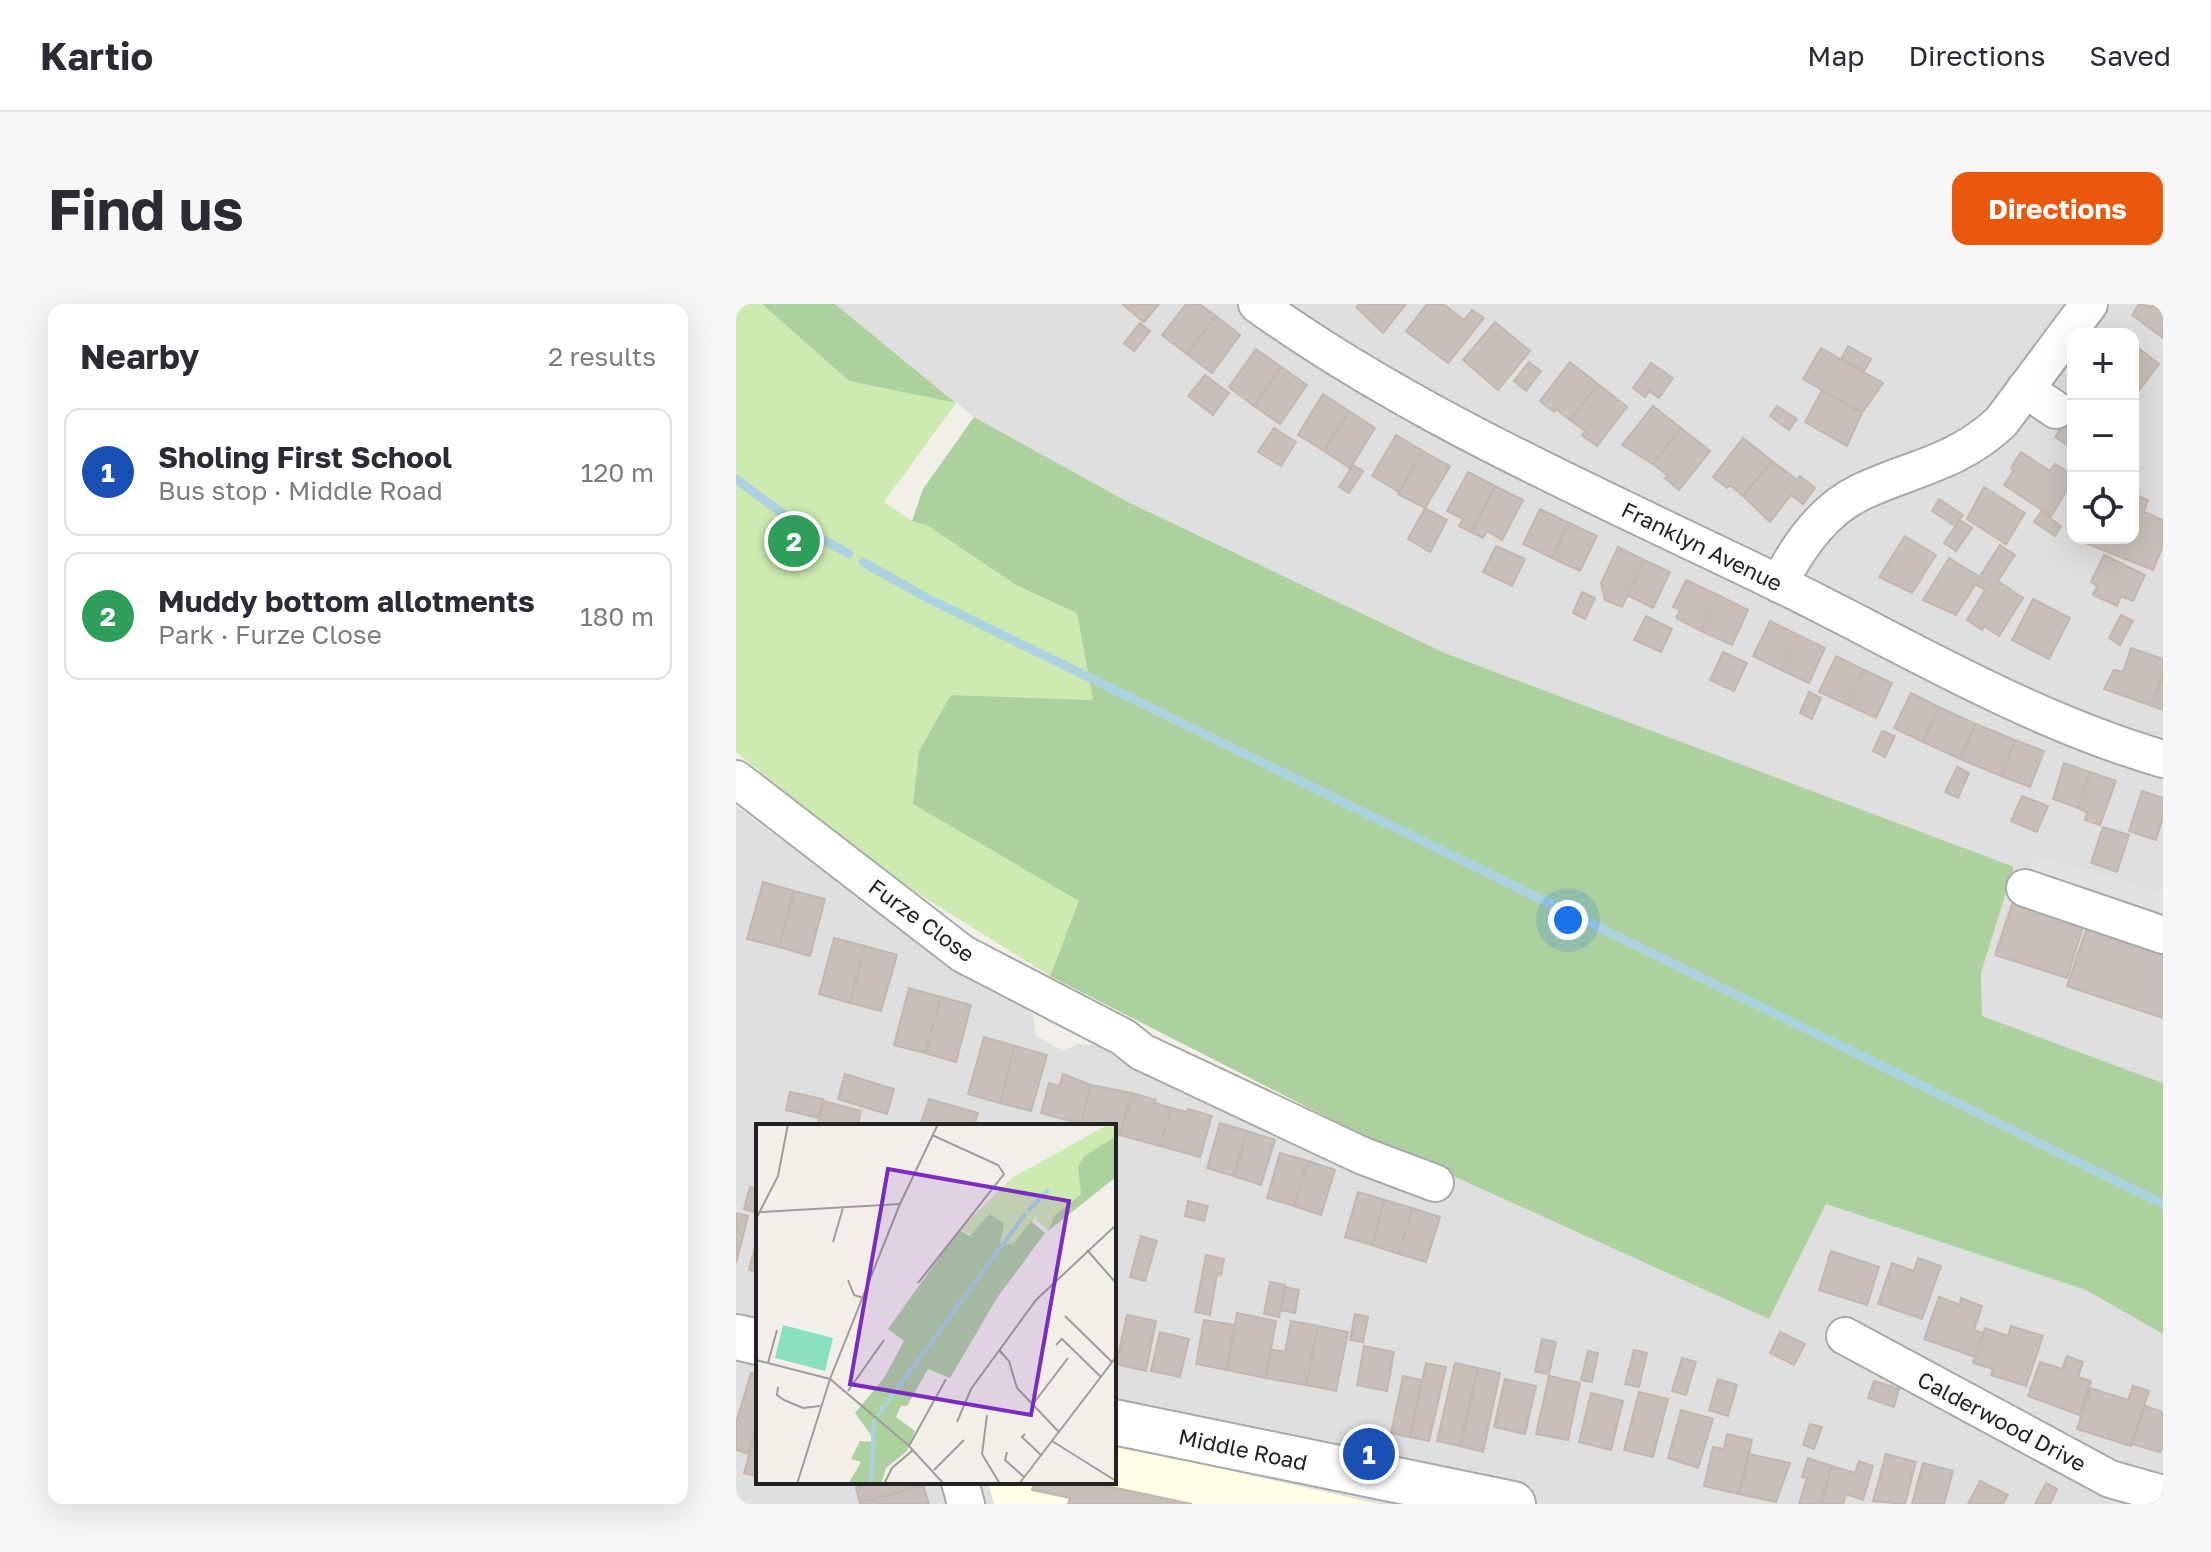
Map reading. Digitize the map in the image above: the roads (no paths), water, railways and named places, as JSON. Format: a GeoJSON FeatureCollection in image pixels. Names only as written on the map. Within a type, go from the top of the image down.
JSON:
{"type":"FeatureCollection","features":[{"type":"Feature","properties":{"kind":"street","name":"Franklyn Avenue"},"geometry":{"type":"LineString","coordinates":[[1257,304],[1316,345],[1412,401],[2048,717],[2163,759]]}},
{"type":"Feature","properties":{"kind":"street"},"geometry":{"type":"LineString","coordinates":[[1779,584],[1793,555],[1839,506],[1857,494],[1939,463],[1973,446],[2001,422],[2089,304]]}},
{"type":"Feature","properties":{"kind":"street"},"geometry":{"type":"LineString","coordinates":[[2025,389],[2056,410]]}},
{"type":"Feature","properties":{"kind":"street","name":"Furze Close"},"geometry":{"type":"LineString","coordinates":[[736,779],[963,954],[1123,1037],[1142,1052],[1363,1156],[1435,1183]]}},
{"type":"Feature","properties":{"kind":"street"},"geometry":{"type":"LineString","coordinates":[[2025,888],[2163,935]]}},
{"type":"Feature","properties":{"kind":"street","name":"Calderwood Drive"},"geometry":{"type":"LineString","coordinates":[[1845,1336],[2110,1479],[2163,1494]]}},
{"type":"Feature","properties":{"kind":"street"},"geometry":{"type":"LineString","coordinates":[[736,1337],[756,1342]]}},
{"type":"Feature","properties":{"kind":"street","name":"Middle Road"},"geometry":{"type":"LineString","coordinates":[[1116,1422],[1513,1504]]}},
{"type":"Feature","properties":{"kind":"street"},"geometry":{"type":"LineString","coordinates":[[961,1484],[966,1504]]}},
{"type":"Feature","properties":{"kind":"waterway"},"geometry":{"type":"LineString","coordinates":[[736,479],[802,528],[849,554]]}},
{"type":"Feature","properties":{"kind":"waterway"},"geometry":{"type":"LineString","coordinates":[[863,562],[927,598],[2163,1204]]}},
{"type":"Feature","properties":{"kind":"place","name":"Muddy bottom allotments"},"geometry":{"type":"Point","coordinates":[794,541]}},
{"type":"Feature","properties":{"kind":"place","name":"Sholing First School"},"geometry":{"type":"Point","coordinates":[1369,1454]}}]}
